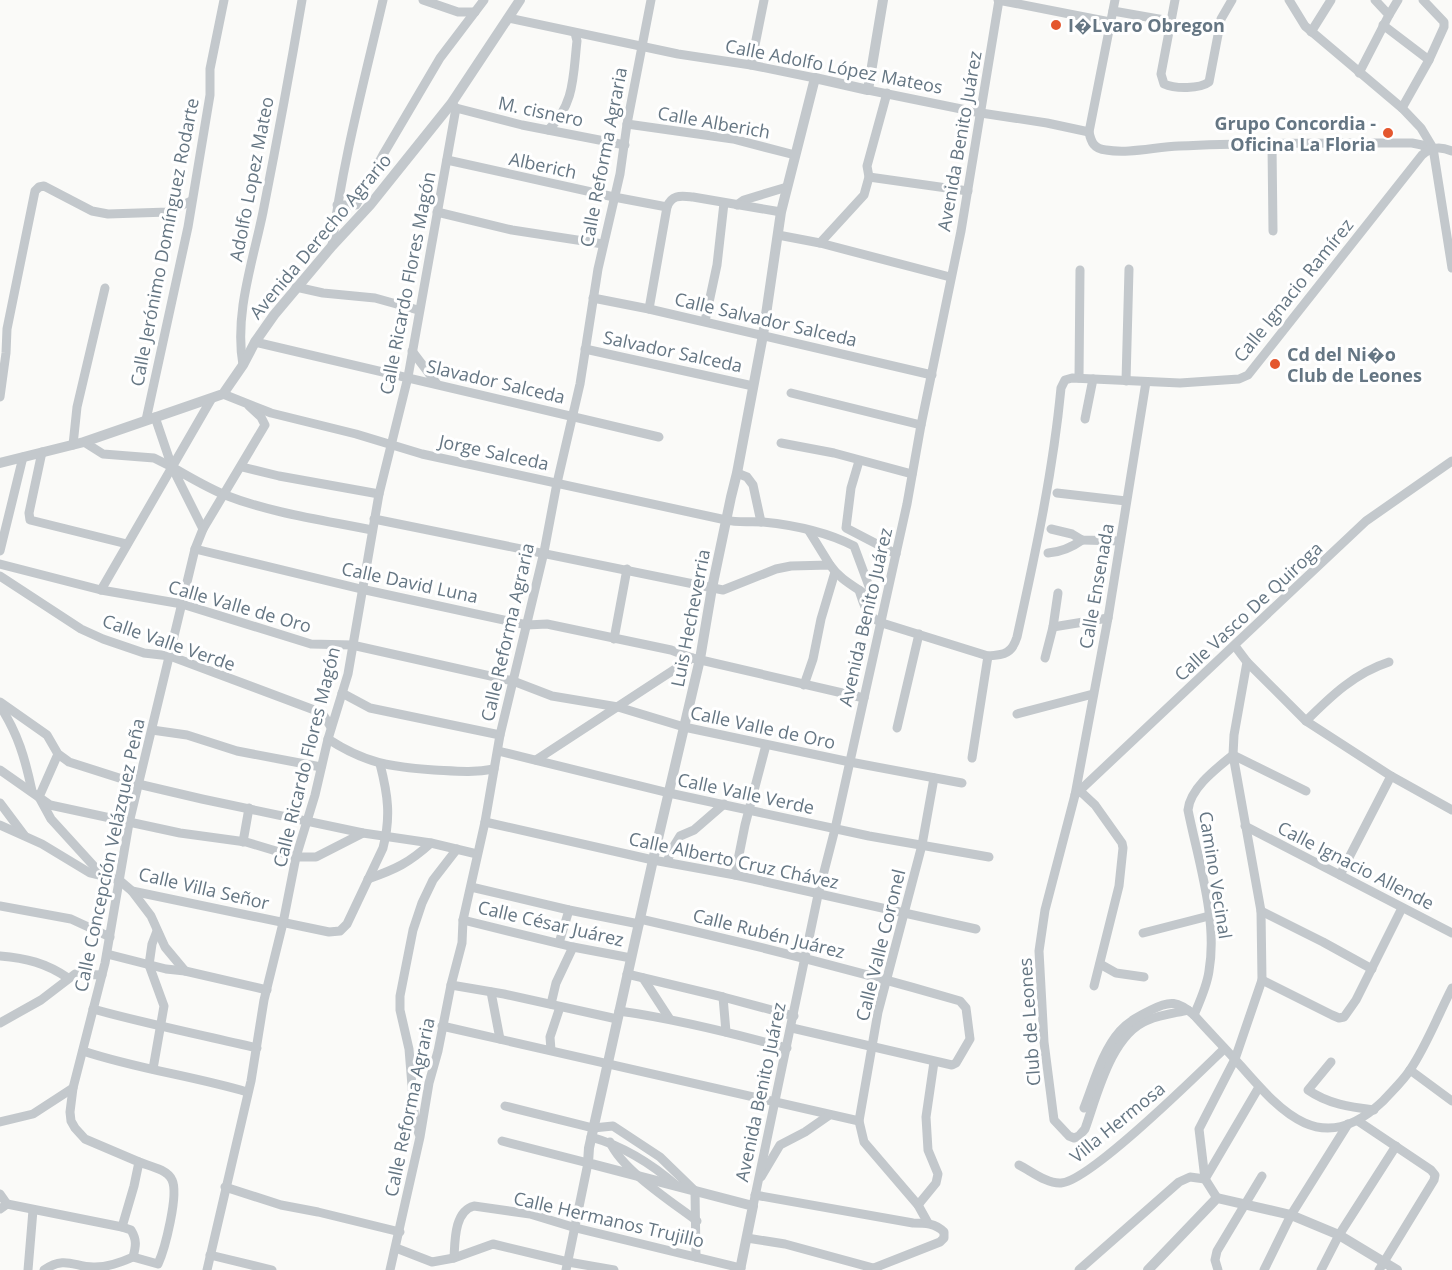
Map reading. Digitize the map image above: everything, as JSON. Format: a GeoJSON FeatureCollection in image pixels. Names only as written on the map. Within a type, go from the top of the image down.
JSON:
{"type":"FeatureCollection","features":[{"type":"Feature","properties":{"kind":"street","name":"Calle Jerónimo Domínguez Rodarte"},"geometry":{"type":"LineString","coordinates":[[151,418],[188,227],[210,95],[210,69],[224,0]]}},
{"type":"Feature","properties":{"kind":"street","name":"Adolfo Lopez Mateo"},"geometry":{"type":"LineString","coordinates":[[243,365],[240,342],[245,291],[273,158],[302,0]]}},
{"type":"Feature","properties":{"kind":"street"},"geometry":{"type":"LineString","coordinates":[[332,246],[337,205],[383,0]]}},
{"type":"Feature","properties":{"kind":"street"},"geometry":{"type":"LineString","coordinates":[[423,0],[458,12],[475,12]]}},
{"type":"Feature","properties":{"kind":"street"},"geometry":{"type":"LineString","coordinates":[[356,205],[440,58],[484,0]]}},
{"type":"Feature","properties":{"kind":"street","name":"Avenida Derecho Agrario"},"geometry":{"type":"LineString","coordinates":[[223,394],[243,365],[255,342],[296,287],[370,205],[454,106],[520,0]]}},
{"type":"Feature","properties":{"kind":"street","name":"Calle Reforma Agraria"},"geometry":{"type":"LineString","coordinates":[[390,1270],[420,1137],[429,1083],[462,944],[463,920],[485,822],[500,735],[544,552],[573,417],[603,244],[615,197],[651,0]]}},
{"type":"Feature","properties":{"kind":"street"},"geometry":{"type":"LineString","coordinates":[[751,65],[764,0]]}},
{"type":"Feature","properties":{"kind":"street"},"geometry":{"type":"LineString","coordinates":[[868,90],[883,0]]}},
{"type":"Feature","properties":{"kind":"street"},"geometry":{"type":"LineString","coordinates":[[999,0],[1110,22]]}},
{"type":"Feature","properties":{"kind":"street","name":"Avenida Benito Juárez"},"geometry":{"type":"LineString","coordinates":[[741,1269],[818,895],[886,604],[968,191],[999,0]]}},
{"type":"Feature","properties":{"kind":"street"},"geometry":{"type":"LineString","coordinates":[[1115,0],[1089,132],[1094,146],[1106,150],[1136,150],[1177,146],[1418,143],[1430,149],[1444,148],[1452,151]]}},
{"type":"Feature","properties":{"kind":"street"},"geometry":{"type":"LineString","coordinates":[[1175,0],[1161,74],[1164,84],[1173,87],[1203,86],[1211,78],[1221,19],[1232,0]]}},
{"type":"Feature","properties":{"kind":"street"},"geometry":{"type":"LineString","coordinates":[[1290,0],[1311,32],[1402,108],[1420,128],[1430,149],[1452,268]]}},
{"type":"Feature","properties":{"kind":"street"},"geometry":{"type":"LineString","coordinates":[[1311,32],[1330,0]]}},
{"type":"Feature","properties":{"kind":"street"},"geometry":{"type":"LineString","coordinates":[[1375,0],[1389,15]]}},
{"type":"Feature","properties":{"kind":"street"},"geometry":{"type":"LineString","coordinates":[[1359,73],[1398,0]]}},
{"type":"Feature","properties":{"kind":"street"},"geometry":{"type":"LineString","coordinates":[[1402,108],[1430,60],[1444,27],[1444,22],[1423,0]]}},
{"type":"Feature","properties":{"kind":"street"},"geometry":{"type":"LineString","coordinates":[[1113,11],[1170,21]]}},
{"type":"Feature","properties":{"kind":"street","name":"Calle Adolfo López Mateos"},"geometry":{"type":"LineString","coordinates":[[508,18],[981,113],[1089,132]]}},
{"type":"Feature","properties":{"kind":"street"},"geometry":{"type":"LineString","coordinates":[[1383,25],[1430,60]]}},
{"type":"Feature","properties":{"kind":"street"},"geometry":{"type":"LineString","coordinates":[[548,130],[560,119],[570,99],[577,41],[575,33]]}},
{"type":"Feature","properties":{"kind":"street","name":"Luis Hecheverria"},"geometry":{"type":"LineString","coordinates":[[588,1163],[592,1133],[684,727],[696,659],[737,473],[763,335],[781,212],[815,78]]}},
{"type":"Feature","properties":{"kind":"street"},"geometry":{"type":"LineString","coordinates":[[819,243],[864,195],[869,177],[867,166],[887,93]]}},
{"type":"Feature","properties":{"kind":"street","name":"M. cisnero"},"geometry":{"type":"LineString","coordinates":[[454,106],[548,130],[625,145]]}},
{"type":"Feature","properties":{"kind":"street","name":"Calle Ricardo Flores Magón"},"geometry":{"type":"LineString","coordinates":[[207,1270],[297,857],[331,727],[348,674],[379,494],[408,377],[418,310],[447,160],[454,106]]}},
{"type":"Feature","properties":{"kind":"street","name":"Calle Alberich"},"geometry":{"type":"LineString","coordinates":[[627,124],[734,139],[795,155]]}},
{"type":"Feature","properties":{"kind":"street"},"geometry":{"type":"LineString","coordinates":[[1272,145],[1273,231]]}},
{"type":"Feature","properties":{"kind":"street","name":"Calle Ignacio Ramírez"},"geometry":{"type":"LineString","coordinates":[[1079,378],[1180,383],[1239,379],[1248,375],[1385,201],[1430,149]]}},
{"type":"Feature","properties":{"kind":"street","name":"Alberich"},"geometry":{"type":"LineString","coordinates":[[447,160],[667,207]]}},
{"type":"Feature","properties":{"kind":"street"},"geometry":{"type":"LineString","coordinates":[[869,177],[968,191]]}},
{"type":"Feature","properties":{"kind":"street"},"geometry":{"type":"LineString","coordinates":[[0,397],[4,376],[7,329],[35,191],[44,186],[92,211],[108,214],[168,212],[191,201]]}},
{"type":"Feature","properties":{"kind":"street"},"geometry":{"type":"LineString","coordinates":[[737,205],[744,200],[787,187]]}},
{"type":"Feature","properties":{"kind":"street"},"geometry":{"type":"LineString","coordinates":[[649,309],[667,207],[673,198],[693,197],[781,212]]}},
{"type":"Feature","properties":{"kind":"street"},"geometry":{"type":"LineString","coordinates":[[705,321],[717,265],[724,203]]}},
{"type":"Feature","properties":{"kind":"street"},"geometry":{"type":"LineString","coordinates":[[337,205],[370,205]]}},
{"type":"Feature","properties":{"kind":"street"},"geometry":{"type":"LineString","coordinates":[[436,212],[512,230],[603,244]]}},
{"type":"Feature","properties":{"kind":"street"},"geometry":{"type":"LineString","coordinates":[[778,235],[819,243],[950,277]]}},
{"type":"Feature","properties":{"kind":"street"},"geometry":{"type":"LineString","coordinates":[[859,590],[872,619],[882,623],[988,656],[1003,655],[1014,647],[1038,541],[1055,444],[1061,388],[1068,378],[1079,378],[1080,270]]}},
{"type":"Feature","properties":{"kind":"street"},"geometry":{"type":"LineString","coordinates":[[1126,381],[1129,270]]}},
{"type":"Feature","properties":{"kind":"street"},"geometry":{"type":"LineString","coordinates":[[296,287],[323,293],[375,298],[418,310]]}},
{"type":"Feature","properties":{"kind":"street"},"geometry":{"type":"LineString","coordinates":[[78,443],[77,407],[105,288]]}},
{"type":"Feature","properties":{"kind":"street","name":"Calle Salvador Salceda"},"geometry":{"type":"LineString","coordinates":[[593,298],[705,321],[932,375]]}},
{"type":"Feature","properties":{"kind":"street","name":"Slavador Salceda"},"geometry":{"type":"LineString","coordinates":[[255,342],[340,364],[408,377],[659,437]]}},
{"type":"Feature","properties":{"kind":"street","name":"Salvador Salceda"},"geometry":{"type":"LineString","coordinates":[[585,349],[753,386]]}},
{"type":"Feature","properties":{"kind":"street"},"geometry":{"type":"LineString","coordinates":[[412,351],[436,384]]}},
{"type":"Feature","properties":{"kind":"street"},"geometry":{"type":"LineString","coordinates":[[1085,419],[1093,379]]}},
{"type":"Feature","properties":{"kind":"street","name":"Calle Ensenada"},"geometry":{"type":"LineString","coordinates":[[1078,793],[1146,382]]}},
{"type":"Feature","properties":{"kind":"street"},"geometry":{"type":"LineString","coordinates":[[791,393],[921,425]]}},
{"type":"Feature","properties":{"kind":"street"},"geometry":{"type":"LineString","coordinates":[[0,463],[78,443],[223,394]]}},
{"type":"Feature","properties":{"kind":"street","name":"Jorge Salceda"},"geometry":{"type":"LineString","coordinates":[[223,394],[249,406],[422,454],[726,520],[745,523],[762,522],[809,531],[840,539],[854,546]]}},
{"type":"Feature","properties":{"kind":"street"},"geometry":{"type":"LineString","coordinates":[[101,590],[212,398]]}},
{"type":"Feature","properties":{"kind":"street","name":"Calle Concepción Velázquez Peña"},"geometry":{"type":"LineString","coordinates":[[139,1162],[85,1139],[75,1128],[70,1112],[73,1088],[107,954],[129,823],[195,549],[203,529],[265,425],[261,417],[249,406]]}},
{"type":"Feature","properties":{"kind":"street"},"geometry":{"type":"LineString","coordinates":[[151,418],[203,529]]}},
{"type":"Feature","properties":{"kind":"street"},"geometry":{"type":"LineString","coordinates":[[78,443],[103,454],[154,458],[224,495],[254,505],[372,530]]}},
{"type":"Feature","properties":{"kind":"street"},"geometry":{"type":"LineString","coordinates":[[781,443],[834,453],[912,474]]}},
{"type":"Feature","properties":{"kind":"street"},"geometry":{"type":"LineString","coordinates":[[42,452],[29,513],[30,520],[127,543]]}},
{"type":"Feature","properties":{"kind":"street"},"geometry":{"type":"LineString","coordinates":[[0,551],[23,457]]}},
{"type":"Feature","properties":{"kind":"street"},"geometry":{"type":"LineString","coordinates":[[859,461],[851,488],[846,528],[873,597]]}},
{"type":"Feature","properties":{"kind":"street","name":"Calle Vasco De Quiroga"},"geometry":{"type":"LineString","coordinates":[[1078,793],[1366,522],[1452,461]]}},
{"type":"Feature","properties":{"kind":"street"},"geometry":{"type":"LineString","coordinates":[[242,467],[379,494]]}},
{"type":"Feature","properties":{"kind":"street"},"geometry":{"type":"LineString","coordinates":[[737,473],[747,477],[753,485],[762,522]]}},
{"type":"Feature","properties":{"kind":"street"},"geometry":{"type":"LineString","coordinates":[[1057,493],[1126,501]]}},
{"type":"Feature","properties":{"kind":"street"},"geometry":{"type":"LineString","coordinates":[[374,519],[712,588],[729,589],[758,575],[791,566],[833,568]]}},
{"type":"Feature","properties":{"kind":"street"},"geometry":{"type":"LineString","coordinates":[[846,528],[896,554]]}},
{"type":"Feature","properties":{"kind":"street"},"geometry":{"type":"LineString","coordinates":[[1051,529],[1072,534],[1082,540],[1120,541]]}},
{"type":"Feature","properties":{"kind":"street"},"geometry":{"type":"LineString","coordinates":[[809,531],[833,568],[859,590],[886,604]]}},
{"type":"Feature","properties":{"kind":"street"},"geometry":{"type":"LineString","coordinates":[[1048,553],[1066,550],[1082,540]]}},
{"type":"Feature","properties":{"kind":"street","name":"Calle David Luna"},"geometry":{"type":"LineString","coordinates":[[195,549],[361,589],[527,625],[547,624],[671,650],[696,659],[804,686],[864,698]]}},
{"type":"Feature","properties":{"kind":"street","name":"Calle Valle de Oro"},"geometry":{"type":"LineString","coordinates":[[0,564],[101,590],[182,604],[311,644],[352,645],[513,681],[552,696],[618,706],[684,727],[766,746],[963,783]]}},
{"type":"Feature","properties":{"kind":"street"},"geometry":{"type":"LineString","coordinates":[[804,686],[813,659],[833,568]]}},
{"type":"Feature","properties":{"kind":"street"},"geometry":{"type":"LineString","coordinates":[[614,639],[627,569]]}},
{"type":"Feature","properties":{"kind":"street","name":"Calle Valle Verde"},"geometry":{"type":"LineString","coordinates":[[0,576],[81,630],[144,653],[170,656],[317,711],[325,717],[331,727]]}},
{"type":"Feature","properties":{"kind":"street"},"geometry":{"type":"LineString","coordinates":[[1045,658],[1058,593]]}},
{"type":"Feature","properties":{"kind":"street"},"geometry":{"type":"LineString","coordinates":[[1053,627],[1108,618]]}},
{"type":"Feature","properties":{"kind":"street"},"geometry":{"type":"LineString","coordinates":[[897,728],[919,634]]}},
{"type":"Feature","properties":{"kind":"street"},"geometry":{"type":"LineString","coordinates":[[1235,646],[1247,662],[1306,721],[1391,776],[1452,810]]}},
{"type":"Feature","properties":{"kind":"street"},"geometry":{"type":"LineString","coordinates":[[972,758],[988,656]]}},
{"type":"Feature","properties":{"kind":"street"},"geometry":{"type":"LineString","coordinates":[[536,760],[618,706],[696,659]]}},
{"type":"Feature","properties":{"kind":"street","name":"Camino Vecinal"},"geometry":{"type":"LineString","coordinates":[[1217,1198],[1205,1179],[1200,1129],[1235,1059],[1262,980],[1261,911],[1233,755],[1234,735],[1247,662]]}},
{"type":"Feature","properties":{"kind":"street"},"geometry":{"type":"LineString","coordinates":[[1306,721],[1344,685],[1389,662]]}},
{"type":"Feature","properties":{"kind":"street"},"geometry":{"type":"LineString","coordinates":[[342,693],[370,708],[500,735]]}},
{"type":"Feature","properties":{"kind":"street"},"geometry":{"type":"LineString","coordinates":[[1017,714],[1093,694]]}},
{"type":"Feature","properties":{"kind":"street"},"geometry":{"type":"LineString","coordinates":[[0,704],[47,735],[58,754],[69,762],[138,784],[363,833],[431,843],[477,854]]}},
{"type":"Feature","properties":{"kind":"street"},"geometry":{"type":"LineString","coordinates":[[0,704],[16,732],[35,794],[51,819],[104,876]]}},
{"type":"Feature","properties":{"kind":"street"},"geometry":{"type":"LineString","coordinates":[[152,730],[187,735],[237,751],[321,767]]}},
{"type":"Feature","properties":{"kind":"street"},"geometry":{"type":"LineString","coordinates":[[328,739],[354,754],[395,768],[473,773],[494,769]]}},
{"type":"Feature","properties":{"kind":"street"},"geometry":{"type":"LineString","coordinates":[[735,875],[766,746]]}},
{"type":"Feature","properties":{"kind":"street","name":"Calle Valle Verde"},"geometry":{"type":"LineString","coordinates":[[498,751],[669,793],[835,829],[989,857]]}},
{"type":"Feature","properties":{"kind":"street"},"geometry":{"type":"LineString","coordinates":[[35,794],[58,754]]}},
{"type":"Feature","properties":{"kind":"street"},"geometry":{"type":"LineString","coordinates":[[1233,755],[1306,791]]}},
{"type":"Feature","properties":{"kind":"street","name":"Camino Vecinal"},"geometry":{"type":"LineString","coordinates":[[1191,1013],[1206,986],[1211,950],[1209,916],[1188,810],[1189,803],[1201,786],[1233,755]]}},
{"type":"Feature","properties":{"kind":"street"},"geometry":{"type":"LineString","coordinates":[[368,879],[383,848],[389,821],[387,790],[380,764]]}},
{"type":"Feature","properties":{"kind":"street"},"geometry":{"type":"LineString","coordinates":[[0,770],[50,805],[129,823],[243,842],[297,857],[316,857],[363,833]]}},
{"type":"Feature","properties":{"kind":"street"},"geometry":{"type":"LineString","coordinates":[[1340,875],[1391,776]]}},
{"type":"Feature","properties":{"kind":"street","name":"Calle Valle Coronel"},"geometry":{"type":"LineString","coordinates":[[859,1121],[878,1012],[922,845],[934,778]]}},
{"type":"Feature","properties":{"kind":"street"},"geometry":{"type":"LineString","coordinates":[[1078,793],[1095,806],[1122,843],[1123,848],[1119,886],[1094,986]]}},
{"type":"Feature","properties":{"kind":"street","name":"Club de Leones"},"geometry":{"type":"LineString","coordinates":[[1078,793],[1045,910],[1039,951],[1044,1042],[1054,1120],[1069,1136],[1074,1138],[1079,1136],[1085,1129],[1105,1072],[1121,1041],[1146,1020],[1191,1013]]}},
{"type":"Feature","properties":{"kind":"street","name":"Calle Villa Señor"},"geometry":{"type":"LineString","coordinates":[[0,803],[26,837]]}},
{"type":"Feature","properties":{"kind":"street"},"geometry":{"type":"LineString","coordinates":[[667,862],[680,836],[700,825],[724,804]]}},
{"type":"Feature","properties":{"kind":"street"},"geometry":{"type":"LineString","coordinates":[[243,842],[249,808]]}},
{"type":"Feature","properties":{"kind":"street","name":"Calle Alberto Cruz Chávez"},"geometry":{"type":"LineString","coordinates":[[485,822],[976,929]]}},
{"type":"Feature","properties":{"kind":"street","name":"Calle Villa Señor"},"geometry":{"type":"LineString","coordinates":[[0,825],[42,844],[90,873],[118,880],[132,891],[329,932],[340,931],[347,924],[368,879]]}},
{"type":"Feature","properties":{"kind":"street","name":"Calle Ignacio Allende"},"geometry":{"type":"LineString","coordinates":[[1245,826],[1452,933]]}},
{"type":"Feature","properties":{"kind":"street"},"geometry":{"type":"LineString","coordinates":[[368,879],[412,861],[431,843]]}},
{"type":"Feature","properties":{"kind":"street"},"geometry":{"type":"LineString","coordinates":[[420,1137],[415,1123],[409,1048],[400,1010],[400,996],[413,930],[422,903],[433,880],[457,849]]}},
{"type":"Feature","properties":{"kind":"street","name":"Calle Rubén Juárez"},"geometry":{"type":"LineString","coordinates":[[471,887],[569,910],[639,921],[806,959],[960,1001],[966,1008],[970,1038],[957,1063],[952,1065],[934,1062]]}},
{"type":"Feature","properties":{"kind":"street"},"geometry":{"type":"LineString","coordinates":[[132,891],[151,916],[165,947],[185,971]]}},
{"type":"Feature","properties":{"kind":"street"},"geometry":{"type":"LineString","coordinates":[[0,906],[71,919],[110,937]]}},
{"type":"Feature","properties":{"kind":"street"},"geometry":{"type":"LineString","coordinates":[[1262,980],[1339,1018],[1348,1014],[1402,908]]}},
{"type":"Feature","properties":{"kind":"street"},"geometry":{"type":"LineString","coordinates":[[559,943],[569,910]]}},
{"type":"Feature","properties":{"kind":"street"},"geometry":{"type":"LineString","coordinates":[[1261,911],[1372,969]]}},
{"type":"Feature","properties":{"kind":"street"},"geometry":{"type":"LineString","coordinates":[[1143,933],[1209,916]]}},
{"type":"Feature","properties":{"kind":"street","name":"Calle César Juárez"},"geometry":{"type":"LineString","coordinates":[[463,920],[631,958]]}},
{"type":"Feature","properties":{"kind":"street"},"geometry":{"type":"LineString","coordinates":[[153,1069],[164,1006],[149,965],[152,944],[157,931]]}},
{"type":"Feature","properties":{"kind":"street"},"geometry":{"type":"LineString","coordinates":[[551,1050],[550,1036],[556,1006],[556,983],[573,946]]}},
{"type":"Feature","properties":{"kind":"street"},"geometry":{"type":"LineString","coordinates":[[107,954],[267,990]]}},
{"type":"Feature","properties":{"kind":"street"},"geometry":{"type":"LineString","coordinates":[[0,956],[26,958],[47,965],[68,978]]}},
{"type":"Feature","properties":{"kind":"street"},"geometry":{"type":"LineString","coordinates":[[1100,964],[1116,973],[1144,977]]}},
{"type":"Feature","properties":{"kind":"street"},"geometry":{"type":"LineString","coordinates":[[0,1023],[41,1000],[75,974],[102,975]]}},
{"type":"Feature","properties":{"kind":"street"},"geometry":{"type":"LineString","coordinates":[[627,974],[723,996],[794,1016]]}},
{"type":"Feature","properties":{"kind":"street"},"geometry":{"type":"LineString","coordinates":[[643,978],[669,1018]]}},
{"type":"Feature","properties":{"kind":"street"},"geometry":{"type":"LineString","coordinates":[[451,985],[556,1006],[618,1015],[669,1018],[788,1048]]}},
{"type":"Feature","properties":{"kind":"street"},"geometry":{"type":"LineString","coordinates":[[1084,1108],[1098,1072],[1120,1031],[1139,1016],[1170,1002],[1191,1013],[1281,1109],[1302,1122],[1322,1127],[1358,1121],[1374,1110],[1410,1070],[1452,988]]}},
{"type":"Feature","properties":{"kind":"street"},"geometry":{"type":"LineString","coordinates":[[491,992],[500,1039]]}},
{"type":"Feature","properties":{"kind":"street"},"geometry":{"type":"LineString","coordinates":[[723,996],[726,1032]]}},
{"type":"Feature","properties":{"kind":"street"},"geometry":{"type":"LineString","coordinates":[[93,1009],[143,1023],[257,1048]]}},
{"type":"Feature","properties":{"kind":"street"},"geometry":{"type":"LineString","coordinates":[[442,1026],[828,1116],[859,1121],[864,1142],[918,1205],[928,1223]]}},
{"type":"Feature","properties":{"kind":"street"},"geometry":{"type":"LineString","coordinates":[[792,1028],[934,1062],[926,1117],[928,1150],[938,1174],[936,1184],[918,1205]]}},
{"type":"Feature","properties":{"kind":"street","name":"Villa Hermosa"},"geometry":{"type":"LineString","coordinates":[[1019,1165],[1052,1182],[1066,1182],[1077,1176],[1129,1137],[1224,1049]]}},
{"type":"Feature","properties":{"kind":"street"},"geometry":{"type":"LineString","coordinates":[[83,1052],[207,1080],[247,1092]]}},
{"type":"Feature","properties":{"kind":"street"},"geometry":{"type":"LineString","coordinates":[[1331,1062],[1308,1090],[1323,1099],[1346,1106],[1374,1110]]}},
{"type":"Feature","properties":{"kind":"street"},"geometry":{"type":"LineString","coordinates":[[1410,1070],[1452,1101]]}},
{"type":"Feature","properties":{"kind":"street"},"geometry":{"type":"LineString","coordinates":[[1079,1270],[1179,1182],[1190,1177],[1205,1179],[1259,1087]]}},
{"type":"Feature","properties":{"kind":"street"},"geometry":{"type":"LineString","coordinates":[[0,1122],[25,1118],[73,1088]]}},
{"type":"Feature","properties":{"kind":"street"},"geometry":{"type":"LineString","coordinates":[[505,1106],[592,1133],[650,1164],[677,1186]]}},
{"type":"Feature","properties":{"kind":"street"},"geometry":{"type":"LineString","coordinates":[[755,1195],[780,1145],[805,1132],[828,1116]]}},
{"type":"Feature","properties":{"kind":"street"},"geometry":{"type":"LineString","coordinates":[[1358,1121],[1435,1174],[1434,1180],[1381,1266]]}},
{"type":"Feature","properties":{"kind":"street"},"geometry":{"type":"LineString","coordinates":[[1264,1270],[1291,1215],[1348,1124]]}},
{"type":"Feature","properties":{"kind":"street"},"geometry":{"type":"LineString","coordinates":[[592,1133],[613,1126],[660,1157],[695,1191],[696,1257]]}},
{"type":"Feature","properties":{"kind":"street"},"geometry":{"type":"LineString","coordinates":[[502,1141],[695,1191],[755,1195],[913,1223],[928,1223],[939,1227],[944,1232],[944,1238],[940,1242],[877,1269],[785,1244],[747,1238]]}},
{"type":"Feature","properties":{"kind":"street"},"geometry":{"type":"LineString","coordinates":[[610,1142],[613,1150],[639,1176],[697,1221]]}},
{"type":"Feature","properties":{"kind":"street"},"geometry":{"type":"LineString","coordinates":[[1321,1270],[1339,1235],[1396,1146]]}},
{"type":"Feature","properties":{"kind":"street"},"geometry":{"type":"LineString","coordinates":[[44,1270],[52,1265],[72,1262],[94,1268],[121,1263],[133,1257],[158,1264],[165,1246],[170,1221],[174,1189],[172,1179],[165,1173],[139,1162],[122,1227]]}},
{"type":"Feature","properties":{"kind":"street"},"geometry":{"type":"LineString","coordinates":[[567,1266],[588,1163]]}},
{"type":"Feature","properties":{"kind":"street"},"geometry":{"type":"LineString","coordinates":[[1218,1270],[1215,1260],[1218,1251],[1262,1176]]}},
{"type":"Feature","properties":{"kind":"street"},"geometry":{"type":"LineString","coordinates":[[225,1187],[281,1205],[329,1214],[400,1232]]}},
{"type":"Feature","properties":{"kind":"street"},"geometry":{"type":"LineString","coordinates":[[0,1194],[3,1207],[33,1210],[131,1230],[136,1244],[133,1257]]}},
{"type":"Feature","properties":{"kind":"street"},"geometry":{"type":"LineString","coordinates":[[1149,1270],[1217,1198],[1291,1215],[1339,1235],[1381,1266],[1398,1270]]}},
{"type":"Feature","properties":{"kind":"street","name":"Calle Hermanos Trujillo"},"geometry":{"type":"LineString","coordinates":[[454,1258],[459,1221],[463,1212],[474,1206],[530,1214],[576,1228],[741,1269]]}},
{"type":"Feature","properties":{"kind":"street"},"geometry":{"type":"LineString","coordinates":[[28,1270],[33,1210]]}},
{"type":"Feature","properties":{"kind":"street"},"geometry":{"type":"LineString","coordinates":[[396,1248],[432,1262],[454,1258],[493,1244],[567,1266],[614,1270]]}},
{"type":"Feature","properties":{"kind":"street"},"geometry":{"type":"LineString","coordinates":[[210,1255],[272,1270]]}},
{"type":"Feature","properties":{"kind":"place","name":"I�Lvaro Obregon"},"geometry":{"type":"Point","coordinates":[1056,25]}},
{"type":"Feature","properties":{"kind":"place","name":"Grupo Concordia - Oficina La Floria"},"geometry":{"type":"Point","coordinates":[1388,133]}},
{"type":"Feature","properties":{"kind":"place","name":"Cd del Ni�o Club de Leones"},"geometry":{"type":"Point","coordinates":[1275,364]}}]}
